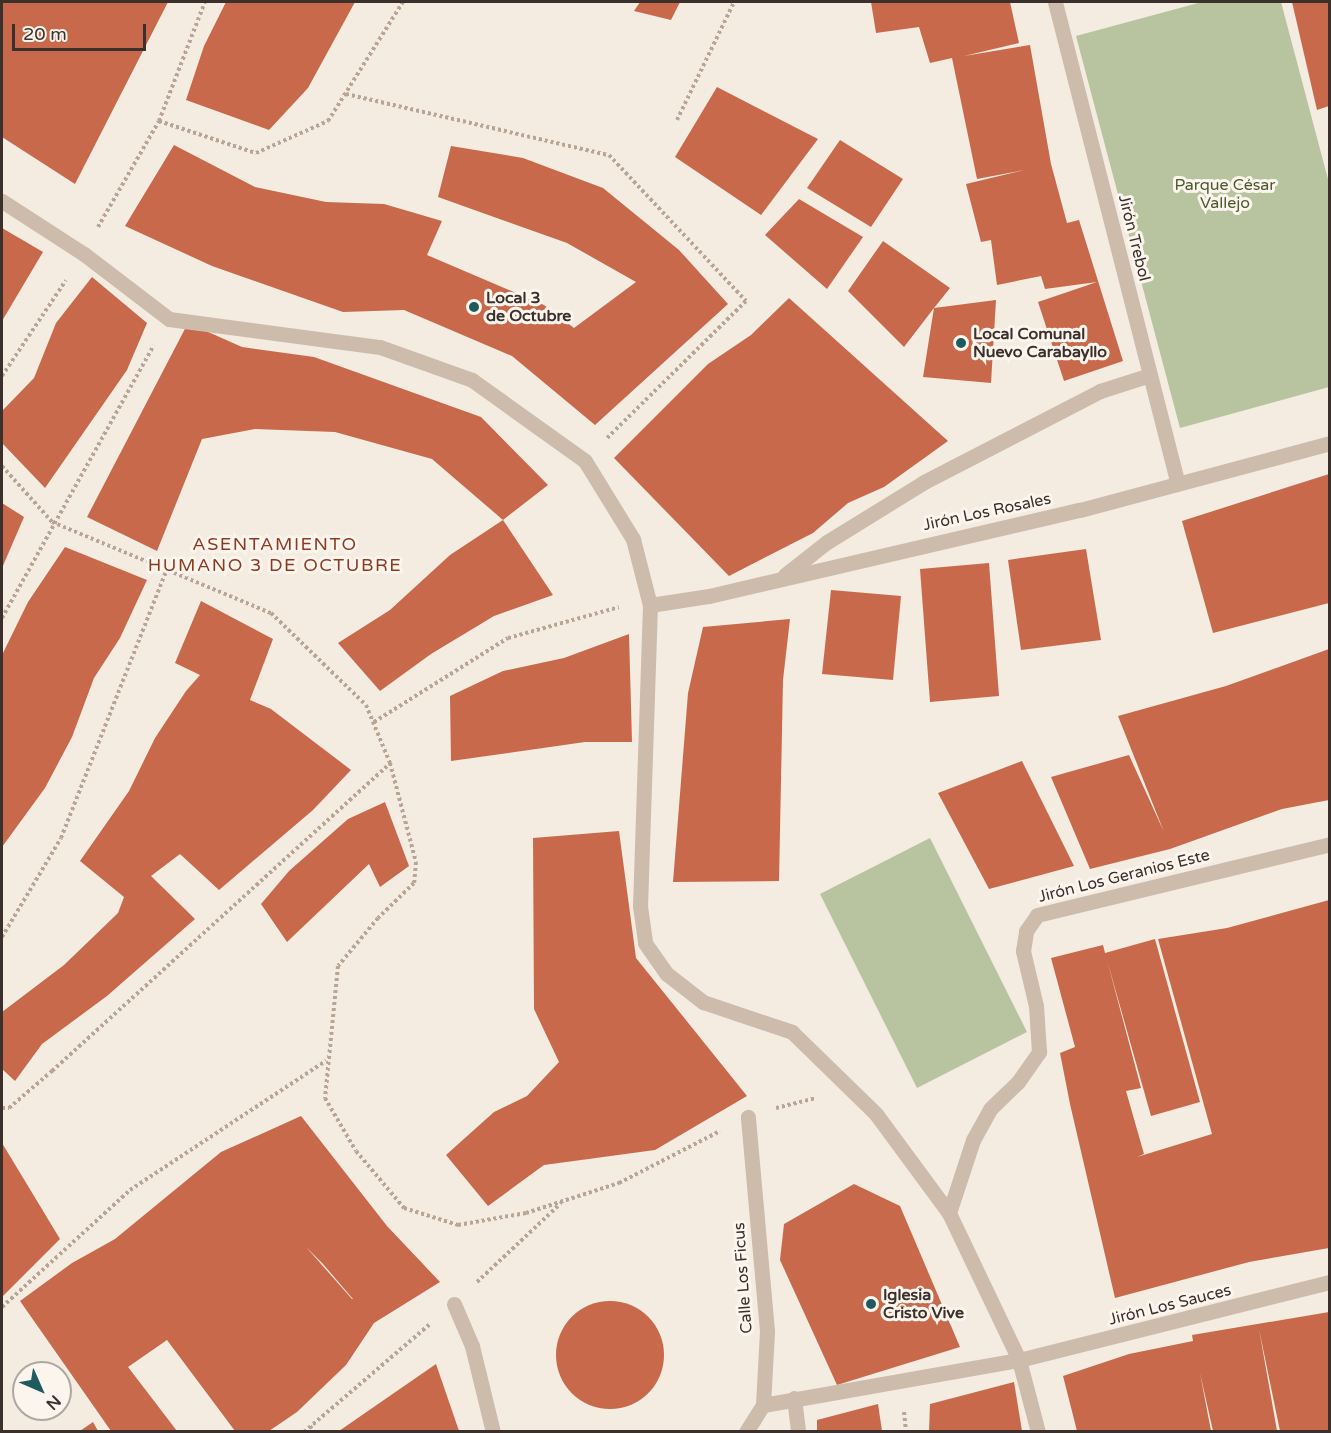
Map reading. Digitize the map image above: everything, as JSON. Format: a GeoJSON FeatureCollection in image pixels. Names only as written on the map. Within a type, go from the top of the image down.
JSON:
{"type":"FeatureCollection","features":[{"type":"Feature","properties":{"kind":"street","name":"Jirón Trebol"},"geometry":{"type":"LineString","coordinates":[[1055,2],[1178,484]]}},
{"type":"Feature","properties":{"kind":"street"},"geometry":{"type":"LineString","coordinates":[[2,201],[84,254],[169,319],[380,347],[472,380],[585,461],[633,539],[650,605],[640,906],[645,943],[667,974],[703,1002],[792,1032],[876,1114],[948,1214],[1019,1360],[1038,1431]]}},
{"type":"Feature","properties":{"kind":"street"},"geometry":{"type":"LineString","coordinates":[[780,578],[827,542],[924,482],[1100,391],[1150,375]]}},
{"type":"Feature","properties":{"kind":"street","name":"Jirón Los Rosales"},"geometry":{"type":"LineString","coordinates":[[650,605],[709,596],[1080,510],[1329,443]]}},
{"type":"Feature","properties":{"kind":"street","name":"Jirón Los Geranios Este"},"geometry":{"type":"LineString","coordinates":[[948,1214],[973,1140],[984,1119],[1039,1052],[1036,1006],[1023,951],[1026,931],[1037,915],[1329,844]]}},
{"type":"Feature","properties":{"kind":"street","name":"Calle Los Ficus"},"geometry":{"type":"LineString","coordinates":[[748,1117],[767,1331],[763,1405]]}},
{"type":"Feature","properties":{"kind":"street","name":"Jirón Los Sauces"},"geometry":{"type":"LineString","coordinates":[[763,1405],[1019,1360],[1329,1282]]}},
{"type":"Feature","properties":{"kind":"street"},"geometry":{"type":"LineString","coordinates":[[454,1304],[472,1346],[493,1431]]}},
{"type":"Feature","properties":{"kind":"street"},"geometry":{"type":"LineString","coordinates":[[794,1398],[798,1431]]}},
{"type":"Feature","properties":{"kind":"street"},"geometry":{"type":"LineString","coordinates":[[746,1431],[763,1405]]}},
{"type":"Feature","properties":{"kind":"path"},"geometry":{"type":"LineString","coordinates":[[2,376],[84,254],[159,121],[206,2]]}},
{"type":"Feature","properties":{"kind":"path"},"geometry":{"type":"LineString","coordinates":[[159,121],[256,153],[328,121],[403,2]]}},
{"type":"Feature","properties":{"kind":"path"},"geometry":{"type":"LineString","coordinates":[[677,120],[734,2]]}},
{"type":"Feature","properties":{"kind":"path"},"geometry":{"type":"LineString","coordinates":[[346,94],[609,155],[746,301],[585,461]]}},
{"type":"Feature","properties":{"kind":"path"},"geometry":{"type":"LineString","coordinates":[[2,618],[52,522],[169,319]]}},
{"type":"Feature","properties":{"kind":"path"},"geometry":{"type":"LineString","coordinates":[[2,466],[52,522],[271,613],[366,705],[390,763],[416,862],[414,883],[338,966],[326,1060],[325,1098],[356,1151],[404,1208],[458,1225],[526,1213],[619,1183],[748,1117],[817,1098],[841,1100],[876,1114]]}},
{"type":"Feature","properties":{"kind":"path"},"geometry":{"type":"LineString","coordinates":[[2,937],[61,838],[167,569]]}},
{"type":"Feature","properties":{"kind":"path"},"geometry":{"type":"LineString","coordinates":[[374,722],[507,638],[625,605],[650,605]]}},
{"type":"Feature","properties":{"kind":"path"},"geometry":{"type":"LineString","coordinates":[[2,1108],[9,1108],[52,1071],[390,763]]}},
{"type":"Feature","properties":{"kind":"path"},"geometry":{"type":"LineString","coordinates":[[2,1307],[130,1190],[326,1060]]}},
{"type":"Feature","properties":{"kind":"path"},"geometry":{"type":"LineString","coordinates":[[310,1426],[314,1431]]}},
{"type":"Feature","properties":{"kind":"green space","name":"Parque César Vallejo"},"geometry":{"type":"Polygon","coordinates":[[[1202,2],[1281,2],[1329,183],[1329,387],[1180,428],[1076,36],[1202,2]]]}},
{"type":"Feature","properties":{"kind":"green space"},"geometry":{"type":"Polygon","coordinates":[[[930,838],[1027,1032],[917,1088],[820,894],[930,838]]]}},
{"type":"Feature","properties":{"kind":"building"},"geometry":{"type":"Polygon","coordinates":[[[2,2],[168,2],[75,184],[2,137],[2,2]]]}},
{"type":"Feature","properties":{"kind":"building"},"geometry":{"type":"Polygon","coordinates":[[[226,2],[355,2],[308,88],[269,130],[186,100],[204,46],[226,2]]]}},
{"type":"Feature","properties":{"kind":"building"},"geometry":{"type":"Polygon","coordinates":[[[640,2],[680,2],[671,20],[634,11],[640,2]]]}},
{"type":"Feature","properties":{"kind":"building"},"geometry":{"type":"Polygon","coordinates":[[[871,2],[1010,2],[1019,43],[964,56],[1030,45],[1051,164],[1067,223],[1079,220],[1123,361],[1064,381],[1038,302],[1097,282],[1045,289],[1041,276],[997,285],[991,240],[981,242],[966,184],[1024,170],[977,179],[952,58],[930,63],[919,27],[876,33],[871,2]]]}},
{"type":"Feature","properties":{"kind":"building"},"geometry":{"type":"Polygon","coordinates":[[[1292,2],[1329,2],[1329,106],[1317,110],[1292,2]]]}},
{"type":"Feature","properties":{"kind":"building"},"geometry":{"type":"Polygon","coordinates":[[[717,87],[818,139],[761,215],[675,157],[717,87]]]}},
{"type":"Feature","properties":{"kind":"building"},"geometry":{"type":"Polygon","coordinates":[[[840,140],[903,179],[871,227],[807,188],[840,140]]]}},
{"type":"Feature","properties":{"kind":"building"},"geometry":{"type":"Polygon","coordinates":[[[174,145],[255,187],[326,202],[384,204],[442,221],[427,255],[544,305],[574,328],[636,282],[567,243],[438,197],[451,146],[523,158],[603,188],[679,250],[728,304],[595,425],[512,356],[404,310],[343,312],[212,266],[125,226],[174,145]]]}},
{"type":"Feature","properties":{"kind":"building"},"geometry":{"type":"Polygon","coordinates":[[[799,199],[863,237],[827,289],[765,235],[799,199]]]}},
{"type":"Feature","properties":{"kind":"building"},"geometry":{"type":"Polygon","coordinates":[[[2,228],[43,252],[2,321],[2,228]]]}},
{"type":"Feature","properties":{"kind":"building"},"geometry":{"type":"Polygon","coordinates":[[[883,241],[950,288],[904,347],[848,291],[883,241]]]}},
{"type":"Feature","properties":{"kind":"building"},"geometry":{"type":"Polygon","coordinates":[[[92,277],[147,323],[127,370],[45,488],[2,443],[2,411],[34,378],[56,323],[92,277]]]}},
{"type":"Feature","properties":{"kind":"building"},"geometry":{"type":"Polygon","coordinates":[[[789,298],[948,441],[884,487],[848,503],[813,533],[729,576],[614,458],[708,364],[751,335],[789,298]]]}},
{"type":"Feature","properties":{"kind":"building","name":"Local Comunal Nuevo Carabayllo"},"geometry":{"type":"Polygon","coordinates":[[[996,300],[991,383],[923,377],[934,308],[996,300]]]}},
{"type":"Feature","properties":{"kind":"building"},"geometry":{"type":"Polygon","coordinates":[[[188,323],[242,347],[314,357],[481,417],[548,485],[503,520],[432,459],[335,432],[255,429],[202,439],[157,551],[87,517],[188,323]]]}},
{"type":"Feature","properties":{"kind":"building"},"geometry":{"type":"Polygon","coordinates":[[[1329,474],[1329,603],[1213,633],[1182,521],[1329,474]]]}},
{"type":"Feature","properties":{"kind":"building"},"geometry":{"type":"Polygon","coordinates":[[[2,503],[24,517],[2,568],[2,503]]]}},
{"type":"Feature","properties":{"kind":"building"},"geometry":{"type":"Polygon","coordinates":[[[503,520],[553,595],[494,616],[431,654],[380,691],[338,643],[390,610],[450,555],[503,520]]]}},
{"type":"Feature","properties":{"kind":"building"},"geometry":{"type":"Polygon","coordinates":[[[65,547],[147,580],[120,638],[94,678],[72,737],[45,788],[2,847],[2,655],[28,602],[65,547]]]}},
{"type":"Feature","properties":{"kind":"building"},"geometry":{"type":"Polygon","coordinates":[[[1086,549],[1101,640],[1021,650],[1008,560],[1086,549]]]}},
{"type":"Feature","properties":{"kind":"building"},"geometry":{"type":"Polygon","coordinates":[[[989,563],[999,696],[930,702],[920,569],[989,563]]]}},
{"type":"Feature","properties":{"kind":"building"},"geometry":{"type":"Polygon","coordinates":[[[831,590],[901,596],[893,680],[822,674],[831,590]]]}},
{"type":"Feature","properties":{"kind":"building"},"geometry":{"type":"Polygon","coordinates":[[[201,601],[273,639],[250,700],[271,709],[351,770],[313,810],[219,890],[180,854],[151,876],[195,919],[107,996],[42,1044],[15,1081],[2,1069],[2,1012],[64,965],[118,913],[124,897],[80,861],[129,791],[155,738],[186,691],[200,675],[175,663],[201,601]]]}},
{"type":"Feature","properties":{"kind":"building"},"geometry":{"type":"Polygon","coordinates":[[[790,619],[783,680],[779,881],[673,882],[688,693],[703,627],[790,619]]]}},
{"type":"Feature","properties":{"kind":"building"},"geometry":{"type":"Polygon","coordinates":[[[629,634],[632,742],[585,742],[451,761],[450,696],[503,671],[564,658],[629,634]]]}},
{"type":"Feature","properties":{"kind":"building"},"geometry":{"type":"Polygon","coordinates":[[[1329,649],[1329,800],[1282,809],[1170,849],[1090,869],[1051,777],[1129,755],[1164,832],[1118,716],[1226,686],[1329,649]]]}},
{"type":"Feature","properties":{"kind":"building"},"geometry":{"type":"Polygon","coordinates":[[[1022,761],[1074,866],[989,889],[938,793],[1022,761]]]}},
{"type":"Feature","properties":{"kind":"building"},"geometry":{"type":"Polygon","coordinates":[[[385,802],[409,866],[380,887],[369,864],[287,942],[261,904],[289,871],[348,819],[385,802]]]}},
{"type":"Feature","properties":{"kind":"building"},"geometry":{"type":"Polygon","coordinates":[[[619,831],[636,958],[747,1096],[655,1150],[544,1165],[488,1206],[446,1155],[494,1112],[527,1096],[559,1062],[534,1009],[533,838],[619,831]]]}},
{"type":"Feature","properties":{"kind":"building"},"geometry":{"type":"Polygon","coordinates":[[[1329,900],[1329,1248],[1249,1262],[1115,1298],[1060,1053],[1075,1047],[1051,958],[1103,945],[1105,953],[1155,939],[1200,1102],[1151,1116],[1107,960],[1141,1088],[1126,1091],[1144,1154],[1137,1157],[1212,1134],[1158,939],[1227,928],[1329,900]]]}},
{"type":"Feature","properties":{"kind":"building"},"geometry":{"type":"Polygon","coordinates":[[[301,1116],[387,1226],[440,1282],[374,1323],[346,1365],[297,1412],[269,1431],[235,1431],[167,1340],[128,1367],[177,1431],[111,1431],[72,1375],[72,1361],[62,1361],[20,1301],[72,1263],[115,1239],[221,1152],[301,1116]],[[306,1247],[352,1299],[323,1264],[306,1247]]]}},
{"type":"Feature","properties":{"kind":"building"},"geometry":{"type":"Polygon","coordinates":[[[2,1143],[60,1239],[2,1297],[2,1143]]]}},
{"type":"Feature","properties":{"kind":"building","name":"Iglesia Cristo Vive"},"geometry":{"type":"Polygon","coordinates":[[[854,1184],[900,1206],[960,1347],[837,1385],[780,1260],[784,1224],[854,1184]]]}},
{"type":"Feature","properties":{"kind":"building"},"geometry":{"type":"Polygon","coordinates":[[[610,1301],[631,1305],[648,1317],[660,1334],[664,1355],[660,1376],[648,1393],[631,1405],[610,1409],[589,1405],[572,1393],[560,1376],[556,1355],[560,1334],[572,1317],[589,1305],[610,1301]]]}},
{"type":"Feature","properties":{"kind":"building"},"geometry":{"type":"Polygon","coordinates":[[[1329,1312],[1329,1431],[1280,1431],[1259,1329],[1277,1431],[1213,1431],[1200,1373],[1211,1431],[1077,1431],[1063,1376],[1129,1354],[1193,1341],[1192,1335],[1329,1312]]]}},
{"type":"Feature","properties":{"kind":"building"},"geometry":{"type":"Polygon","coordinates":[[[436,1364],[459,1431],[339,1431],[436,1364]]]}},
{"type":"Feature","properties":{"kind":"building"},"geometry":{"type":"Polygon","coordinates":[[[1014,1382],[1022,1431],[929,1431],[930,1404],[1014,1382]]]}},
{"type":"Feature","properties":{"kind":"building"},"geometry":{"type":"Polygon","coordinates":[[[878,1404],[882,1431],[817,1431],[817,1420],[878,1404]]]}},
{"type":"Feature","properties":{"kind":"building"},"geometry":{"type":"Polygon","coordinates":[[[93,1422],[98,1431],[80,1431],[93,1422]]]}},
{"type":"Feature","properties":{"kind":"place","name":"Local 3 de Octubre"},"geometry":{"type":"Point","coordinates":[474,307]}},
{"type":"Feature","properties":{"kind":"place","name":"Local Comunal Nuevo Carabayllo"},"geometry":{"type":"Point","coordinates":[961,343]}},
{"type":"Feature","properties":{"kind":"place","name":"Iglesia Cristo Vive"},"geometry":{"type":"Point","coordinates":[871,1304]}},
{"type":"Feature","properties":{"kind":"district","name":"ASENTAMIENTO HUMANO 3 DE OCTUBRE"},"geometry":{"type":"Point","coordinates":[275,555]}}]}
